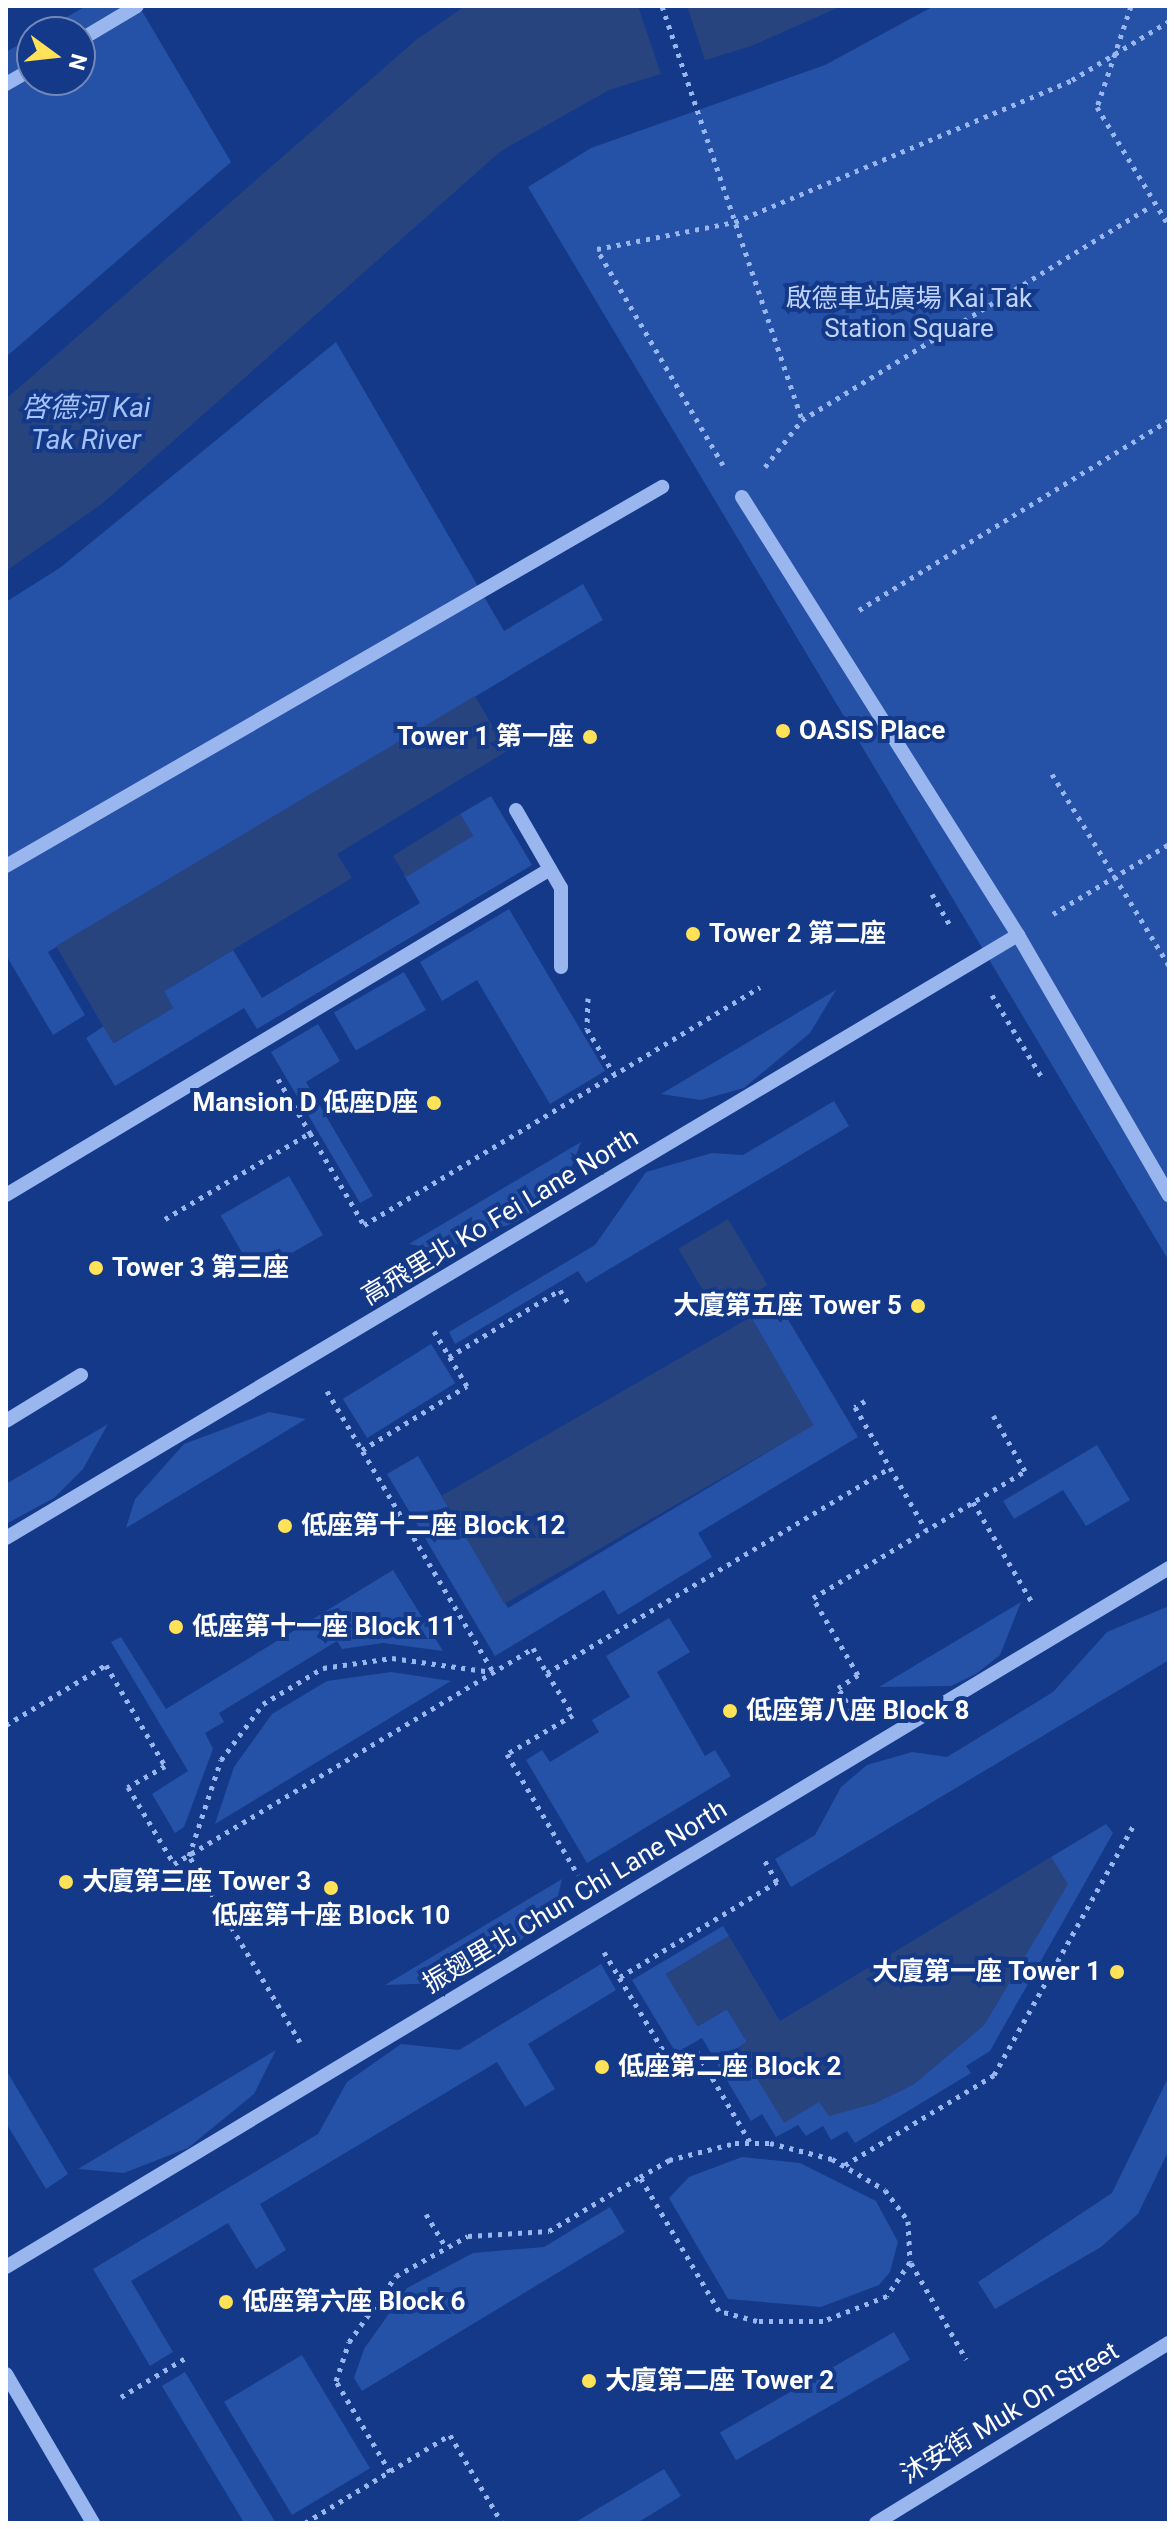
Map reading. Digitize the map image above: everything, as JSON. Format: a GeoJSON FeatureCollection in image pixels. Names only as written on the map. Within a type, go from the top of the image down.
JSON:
{"type":"FeatureCollection","features":[{"type":"Feature","properties":{"kind":"street"},"geometry":{"type":"LineString","coordinates":[[96,30],[137,6]]}},
{"type":"Feature","properties":{"kind":"street"},"geometry":{"type":"LineString","coordinates":[[6,866],[662,487]]}},
{"type":"Feature","properties":{"kind":"street"},"geometry":{"type":"LineString","coordinates":[[742,497],[830,628],[1018,935],[1169,1195]]}},
{"type":"Feature","properties":{"kind":"street"},"geometry":{"type":"LineString","coordinates":[[516,810],[561,888],[561,967]]}},
{"type":"Feature","properties":{"kind":"street"},"geometry":{"type":"LineString","coordinates":[[6,1195],[550,869]]}},
{"type":"Feature","properties":{"kind":"street","name":"高飛里北 Ko Fei Lane North"},"geometry":{"type":"LineString","coordinates":[[6,1538],[1018,935]]}},
{"type":"Feature","properties":{"kind":"street"},"geometry":{"type":"LineString","coordinates":[[6,1421],[81,1375]]}},
{"type":"Feature","properties":{"kind":"street","name":"振翅里北 Chun Chi Lane North"},"geometry":{"type":"LineString","coordinates":[[6,2267],[1169,1568]]}},
{"type":"Feature","properties":{"kind":"street","name":"沐安街 Muk On Street"},"geometry":{"type":"LineString","coordinates":[[876,2523],[1169,2343]]}},
{"type":"Feature","properties":{"kind":"street"},"geometry":{"type":"LineString","coordinates":[[6,2374],[11,2394],[93,2523]]}},
{"type":"Feature","properties":{"kind":"path"},"geometry":{"type":"LineString","coordinates":[[662,6],[802,420],[1149,207]]}},
{"type":"Feature","properties":{"kind":"path"},"geometry":{"type":"LineString","coordinates":[[1131,6],[1097,107],[1169,226]]}},
{"type":"Feature","properties":{"kind":"path"},"geometry":{"type":"LineString","coordinates":[[742,497],[597,249],[735,222],[1072,80],[1169,21]]}},
{"type":"Feature","properties":{"kind":"path"},"geometry":{"type":"LineString","coordinates":[[830,628],[1169,420]]}},
{"type":"Feature","properties":{"kind":"path"},"geometry":{"type":"LineString","coordinates":[[1052,774],[1169,966]]}},
{"type":"Feature","properties":{"kind":"path"},"geometry":{"type":"LineString","coordinates":[[1018,935],[1169,844]]}},
{"type":"Feature","properties":{"kind":"path"},"geometry":{"type":"LineString","coordinates":[[257,1044],[364,1225],[760,987]]}},
{"type":"Feature","properties":{"kind":"path"},"geometry":{"type":"LineString","coordinates":[[165,1219],[310,1133]]}},
{"type":"Feature","properties":{"kind":"path"},"geometry":{"type":"LineString","coordinates":[[449,1357],[560,1290],[568,1303]]}},
{"type":"Feature","properties":{"kind":"path"},"geometry":{"type":"LineString","coordinates":[[362,1450],[467,1386],[438,1339]]}},
{"type":"Feature","properties":{"kind":"path"},"geometry":{"type":"LineString","coordinates":[[865,1401],[855,1407],[926,1530]]}},
{"type":"Feature","properties":{"kind":"path"},"geometry":{"type":"LineString","coordinates":[[334,1402],[494,1673]]}},
{"type":"Feature","properties":{"kind":"path"},"geometry":{"type":"LineString","coordinates":[[849,1706],[838,1688],[858,1675],[813,1598],[1025,1471],[993,1415]]}},
{"type":"Feature","properties":{"kind":"path"},"geometry":{"type":"LineString","coordinates":[[547,1673],[890,1468]]}},
{"type":"Feature","properties":{"kind":"path"},"geometry":{"type":"LineString","coordinates":[[973,1502],[1029,1597]]}},
{"type":"Feature","properties":{"kind":"path"},"geometry":{"type":"LineString","coordinates":[[6,1725],[106,1665],[165,1766],[128,1787],[174,1864],[533,1648],[573,1715],[507,1754],[575,1870]]}},
{"type":"Feature","properties":{"kind":"path"},"geometry":{"type":"LineString","coordinates":[[189,1856],[239,1730],[291,1683],[357,1659],[494,1673]]}},
{"type":"Feature","properties":{"kind":"path"},"geometry":{"type":"LineString","coordinates":[[845,2165],[994,2075],[1133,1826]]}},
{"type":"Feature","properties":{"kind":"path"},"geometry":{"type":"LineString","coordinates":[[189,1856],[297,2037]]}},
{"type":"Feature","properties":{"kind":"path"},"geometry":{"type":"LineString","coordinates":[[620,1977],[777,1882],[767,1864]]}},
{"type":"Feature","properties":{"kind":"path"},"geometry":{"type":"LineString","coordinates":[[609,1959],[673,2067],[697,2052],[750,2143]]}},
{"type":"Feature","properties":{"kind":"path"},"geometry":{"type":"LineString","coordinates":[[390,2472],[336,2381],[369,2306],[396,2276],[445,2246],[507,2229],[549,2231],[640,2177],[701,2149],[750,2143],[803,2149],[845,2165],[899,2204],[913,2241],[910,2262],[887,2296],[823,2321],[757,2321],[719,2311],[640,2177]]}},
{"type":"Feature","properties":{"kind":"path"},"geometry":{"type":"LineString","coordinates":[[426,2214],[445,2246]]}},
{"type":"Feature","properties":{"kind":"path"},"geometry":{"type":"LineString","coordinates":[[910,2262],[966,2359]]}},
{"type":"Feature","properties":{"kind":"path"},"geometry":{"type":"LineString","coordinates":[[121,2397],[187,2357]]}},
{"type":"Feature","properties":{"kind":"path"},"geometry":{"type":"LineString","coordinates":[[305,2523],[450,2435],[502,2523]]}},
{"type":"Feature","properties":{"kind":"green space"},"geometry":{"type":"Polygon","coordinates":[[[86,6],[139,6],[231,162],[6,357],[6,52],[16,46],[16,96],[96,96],[96,16],[69,16],[86,6]]]}},
{"type":"Feature","properties":{"kind":"green space","name":"啟德車站廣場 Kai Tak Station Square"},"geometry":{"type":"Polygon","coordinates":[[[934,6],[1169,6],[1169,1261],[528,187],[591,148],[825,65],[934,6]]]}},
{"type":"Feature","properties":{"kind":"green space"},"geometry":{"type":"Polygon","coordinates":[[[336,342],[504,631],[583,584],[603,620],[48,952],[85,1015],[53,1035],[6,955],[6,602],[61,567],[336,342]]]}},
{"type":"Feature","properties":{"kind":"green space"},"geometry":{"type":"Polygon","coordinates":[[[491,796],[532,865],[257,1029],[244,1008],[115,1086],[86,1038],[104,1026],[114,1043],[173,1008],[164,991],[233,950],[262,998],[420,903],[404,875],[473,836],[460,814],[491,796]]]}},
{"type":"Feature","properties":{"kind":"green space"},"geometry":{"type":"Polygon","coordinates":[[[509,909],[605,1071],[550,1104],[477,980],[442,1001],[420,962],[509,909]]]}},
{"type":"Feature","properties":{"kind":"green space"},"geometry":{"type":"Polygon","coordinates":[[[404,972],[426,1010],[356,1051],[334,1012],[404,972]]]}},
{"type":"Feature","properties":{"kind":"green space"},"geometry":{"type":"Polygon","coordinates":[[[836,990],[810,1033],[744,1088],[701,1100],[661,1094],[836,990]]]}},
{"type":"Feature","properties":{"kind":"green space"},"geometry":{"type":"Polygon","coordinates":[[[318,1024],[340,1061],[306,1082],[373,1196],[360,1203],[271,1052],[318,1024]]]}},
{"type":"Feature","properties":{"kind":"green space"},"geometry":{"type":"Polygon","coordinates":[[[834,1101],[849,1126],[586,1283],[578,1271],[455,1344],[449,1332],[595,1245],[646,1172],[712,1153],[743,1155],[834,1101]]]}},
{"type":"Feature","properties":{"kind":"green space"},"geometry":{"type":"Polygon","coordinates":[[[581,1142],[569,1174],[546,1202],[516,1222],[441,1250],[409,1244],[581,1142]]]}},
{"type":"Feature","properties":{"kind":"green space"},"geometry":{"type":"Polygon","coordinates":[[[289,1176],[323,1235],[255,1274],[221,1216],[289,1176]]]}},
{"type":"Feature","properties":{"kind":"green space"},"geometry":{"type":"Polygon","coordinates":[[[777,1301],[858,1437],[698,1533],[712,1557],[618,1615],[604,1590],[495,1656],[387,1474],[418,1456],[508,1608],[813,1425],[751,1317],[777,1301]]]}},
{"type":"Feature","properties":{"kind":"green space"},"geometry":{"type":"Polygon","coordinates":[[[431,1344],[455,1383],[367,1438],[343,1399],[431,1344]]]}},
{"type":"Feature","properties":{"kind":"green space"},"geometry":{"type":"Polygon","coordinates":[[[269,1412],[306,1419],[126,1528],[135,1499],[184,1444],[269,1412]]]}},
{"type":"Feature","properties":{"kind":"green space"},"geometry":{"type":"Polygon","coordinates":[[[108,1424],[83,1469],[54,1498],[6,1524],[6,1484],[108,1424]]]}},
{"type":"Feature","properties":{"kind":"green space"},"geometry":{"type":"Polygon","coordinates":[[[1097,1445],[1130,1500],[1086,1526],[1063,1490],[1014,1519],[1003,1501],[1097,1445]]]}},
{"type":"Feature","properties":{"kind":"green space"},"geometry":{"type":"Polygon","coordinates":[[[393,1570],[443,1651],[383,1643],[342,1649],[337,1641],[219,1713],[224,1722],[205,1733],[213,1749],[184,1827],[175,1833],[152,1794],[188,1771],[111,1642],[121,1637],[166,1709],[393,1570]]]}},
{"type":"Feature","properties":{"kind":"green space"},"geometry":{"type":"Polygon","coordinates":[[[1021,1602],[1000,1655],[976,1674],[951,1686],[879,1687],[1021,1602]]]}},
{"type":"Feature","properties":{"kind":"green space"},"geometry":{"type":"Polygon","coordinates":[[[1169,1606],[1169,1660],[791,1887],[775,1859],[815,1835],[841,1787],[867,1765],[912,1752],[947,1757],[1053,1692],[1107,1632],[1169,1606]]]}},
{"type":"Feature","properties":{"kind":"green space"},"geometry":{"type":"Polygon","coordinates":[[[669,1618],[690,1652],[657,1672],[705,1756],[715,1750],[731,1776],[587,1863],[526,1760],[542,1750],[550,1762],[599,1732],[592,1720],[630,1697],[606,1656],[669,1618]]]}},
{"type":"Feature","properties":{"kind":"green space"},"geometry":{"type":"Polygon","coordinates":[[[391,1672],[451,1681],[215,1824],[234,1767],[272,1714],[327,1681],[391,1672]]]}},
{"type":"Feature","properties":{"kind":"green space"},"geometry":{"type":"Polygon","coordinates":[[[1106,1824],[1113,1833],[990,2051],[966,2066],[971,2073],[855,2143],[847,2131],[831,2140],[823,2126],[806,2136],[798,2125],[776,2137],[762,2114],[751,2121],[702,2038],[676,2053],[632,1980],[723,1926],[729,1936],[666,1974],[698,2026],[727,2009],[747,2042],[739,2047],[819,2102],[873,2104],[914,2084],[984,2025],[1067,1885],[1051,1857],[1106,1824]]]}},
{"type":"Feature","properties":{"kind":"green space"},"geometry":{"type":"Polygon","coordinates":[[[562,1879],[557,1900],[514,1948],[443,1983],[385,1985],[562,1879]]]}},
{"type":"Feature","properties":{"kind":"green space"},"geometry":{"type":"Polygon","coordinates":[[[601,1964],[616,1990],[528,2044],[555,2089],[525,2107],[497,2062],[260,2204],[286,2250],[256,2269],[228,2223],[131,2281],[173,2352],[150,2366],[93,2269],[318,2134],[347,2082],[401,2044],[459,2050],[601,1964]]]}},
{"type":"Feature","properties":{"kind":"green space"},"geometry":{"type":"Polygon","coordinates":[[[276,2050],[254,2094],[188,2148],[124,2173],[78,2169],[276,2050]]]}},
{"type":"Feature","properties":{"kind":"green space"},"geometry":{"type":"Polygon","coordinates":[[[6,2070],[68,2174],[46,2189],[6,2123],[6,2070]]]}},
{"type":"Feature","properties":{"kind":"green space"},"geometry":{"type":"Polygon","coordinates":[[[1169,2076],[1169,2150],[1138,2214],[1101,2247],[995,2309],[978,2282],[1112,2193],[1169,2076]]]}},
{"type":"Feature","properties":{"kind":"green space"},"geometry":{"type":"Polygon","coordinates":[[[742,2157],[800,2163],[876,2201],[898,2242],[890,2272],[879,2285],[821,2307],[728,2299],[669,2198],[689,2177],[742,2157]]]}},
{"type":"Feature","properties":{"kind":"green space"},"geometry":{"type":"Polygon","coordinates":[[[610,2207],[625,2232],[362,2391],[354,2378],[364,2349],[407,2288],[473,2253],[544,2247],[610,2207]]]}},
{"type":"Feature","properties":{"kind":"green space"},"geometry":{"type":"Polygon","coordinates":[[[894,2332],[910,2360],[736,2460],[720,2432],[894,2332]]]}},
{"type":"Feature","properties":{"kind":"green space"},"geometry":{"type":"Polygon","coordinates":[[[302,2355],[370,2468],[292,2515],[224,2402],[302,2355]]]}},
{"type":"Feature","properties":{"kind":"green space"},"geometry":{"type":"Polygon","coordinates":[[[185,2372],[276,2523],[244,2523],[162,2386],[185,2372]]]}},
{"type":"Feature","properties":{"kind":"green space"},"geometry":{"type":"Polygon","coordinates":[[[664,2469],[681,2496],[637,2523],[574,2523],[664,2469]]]}},
{"type":"Feature","properties":{"kind":"water","name":"啓德河 Kai Tak River"},"geometry":{"type":"Polygon","coordinates":[[[465,6],[842,6],[751,46],[609,90],[501,151],[103,503],[6,571],[6,399],[416,40],[465,6]]]}},
{"type":"Feature","properties":{"kind":"water"},"geometry":{"type":"Polygon","coordinates":[[[475,696],[507,751],[337,854],[352,878],[164,991],[173,1008],[113,1043],[56,946],[475,696]]]}},
{"type":"Feature","properties":{"kind":"water"},"geometry":{"type":"Polygon","coordinates":[[[460,814],[473,835],[406,877],[393,856],[460,814]]]}},
{"type":"Feature","properties":{"kind":"water"},"geometry":{"type":"Polygon","coordinates":[[[728,1219],[768,1285],[718,1315],[678,1249],[728,1219]]]}},
{"type":"Feature","properties":{"kind":"water"},"geometry":{"type":"Polygon","coordinates":[[[751,1317],[814,1425],[504,1604],[442,1496],[751,1317]]]}},
{"type":"Feature","properties":{"kind":"water"},"geometry":{"type":"Polygon","coordinates":[[[1051,1857],[1068,1884],[984,2025],[914,2084],[873,2104],[829,2116],[819,2102],[784,2123],[738,2047],[747,2042],[727,2009],[697,2026],[666,1974],[729,1936],[780,2021],[1051,1857]]]}},
{"type":"Feature","properties":{"kind":"pier"},"geometry":{"type":"Polygon","coordinates":[[[638,6],[687,6],[707,66],[662,77],[638,6]]]}},
{"type":"Feature","properties":{"kind":"place","name":"OASIS Place"},"geometry":{"type":"Point","coordinates":[783,731]}},
{"type":"Feature","properties":{"kind":"place","name":"Tower 1 第一座"},"geometry":{"type":"Point","coordinates":[590,737]}},
{"type":"Feature","properties":{"kind":"place","name":"Tower 2 第二座"},"geometry":{"type":"Point","coordinates":[693,934]}},
{"type":"Feature","properties":{"kind":"place","name":"Mansion D 低座D座"},"geometry":{"type":"Point","coordinates":[434,1103]}},
{"type":"Feature","properties":{"kind":"place","name":"Tower 3 第三座"},"geometry":{"type":"Point","coordinates":[96,1268]}},
{"type":"Feature","properties":{"kind":"place","name":"大廈第五座 Tower 5"},"geometry":{"type":"Point","coordinates":[918,1306]}},
{"type":"Feature","properties":{"kind":"place","name":"低座第十二座 Block 12"},"geometry":{"type":"Point","coordinates":[285,1526]}},
{"type":"Feature","properties":{"kind":"place","name":"低座第十一座 Block 11"},"geometry":{"type":"Point","coordinates":[176,1627]}},
{"type":"Feature","properties":{"kind":"place","name":"低座第八座 Block 8"},"geometry":{"type":"Point","coordinates":[730,1711]}},
{"type":"Feature","properties":{"kind":"place","name":"大廈第三座 Tower 3"},"geometry":{"type":"Point","coordinates":[66,1882]}},
{"type":"Feature","properties":{"kind":"place","name":"低座第十座 Block 10"},"geometry":{"type":"Point","coordinates":[331,1888]}},
{"type":"Feature","properties":{"kind":"place","name":"大廈第一座 Tower 1"},"geometry":{"type":"Point","coordinates":[1117,1972]}},
{"type":"Feature","properties":{"kind":"place","name":"低座第二座 Block 2"},"geometry":{"type":"Point","coordinates":[602,2067]}},
{"type":"Feature","properties":{"kind":"place","name":"低座第六座 Block 6"},"geometry":{"type":"Point","coordinates":[226,2302]}},
{"type":"Feature","properties":{"kind":"place","name":"大廈第二座 Tower 2"},"geometry":{"type":"Point","coordinates":[589,2381]}}]}
